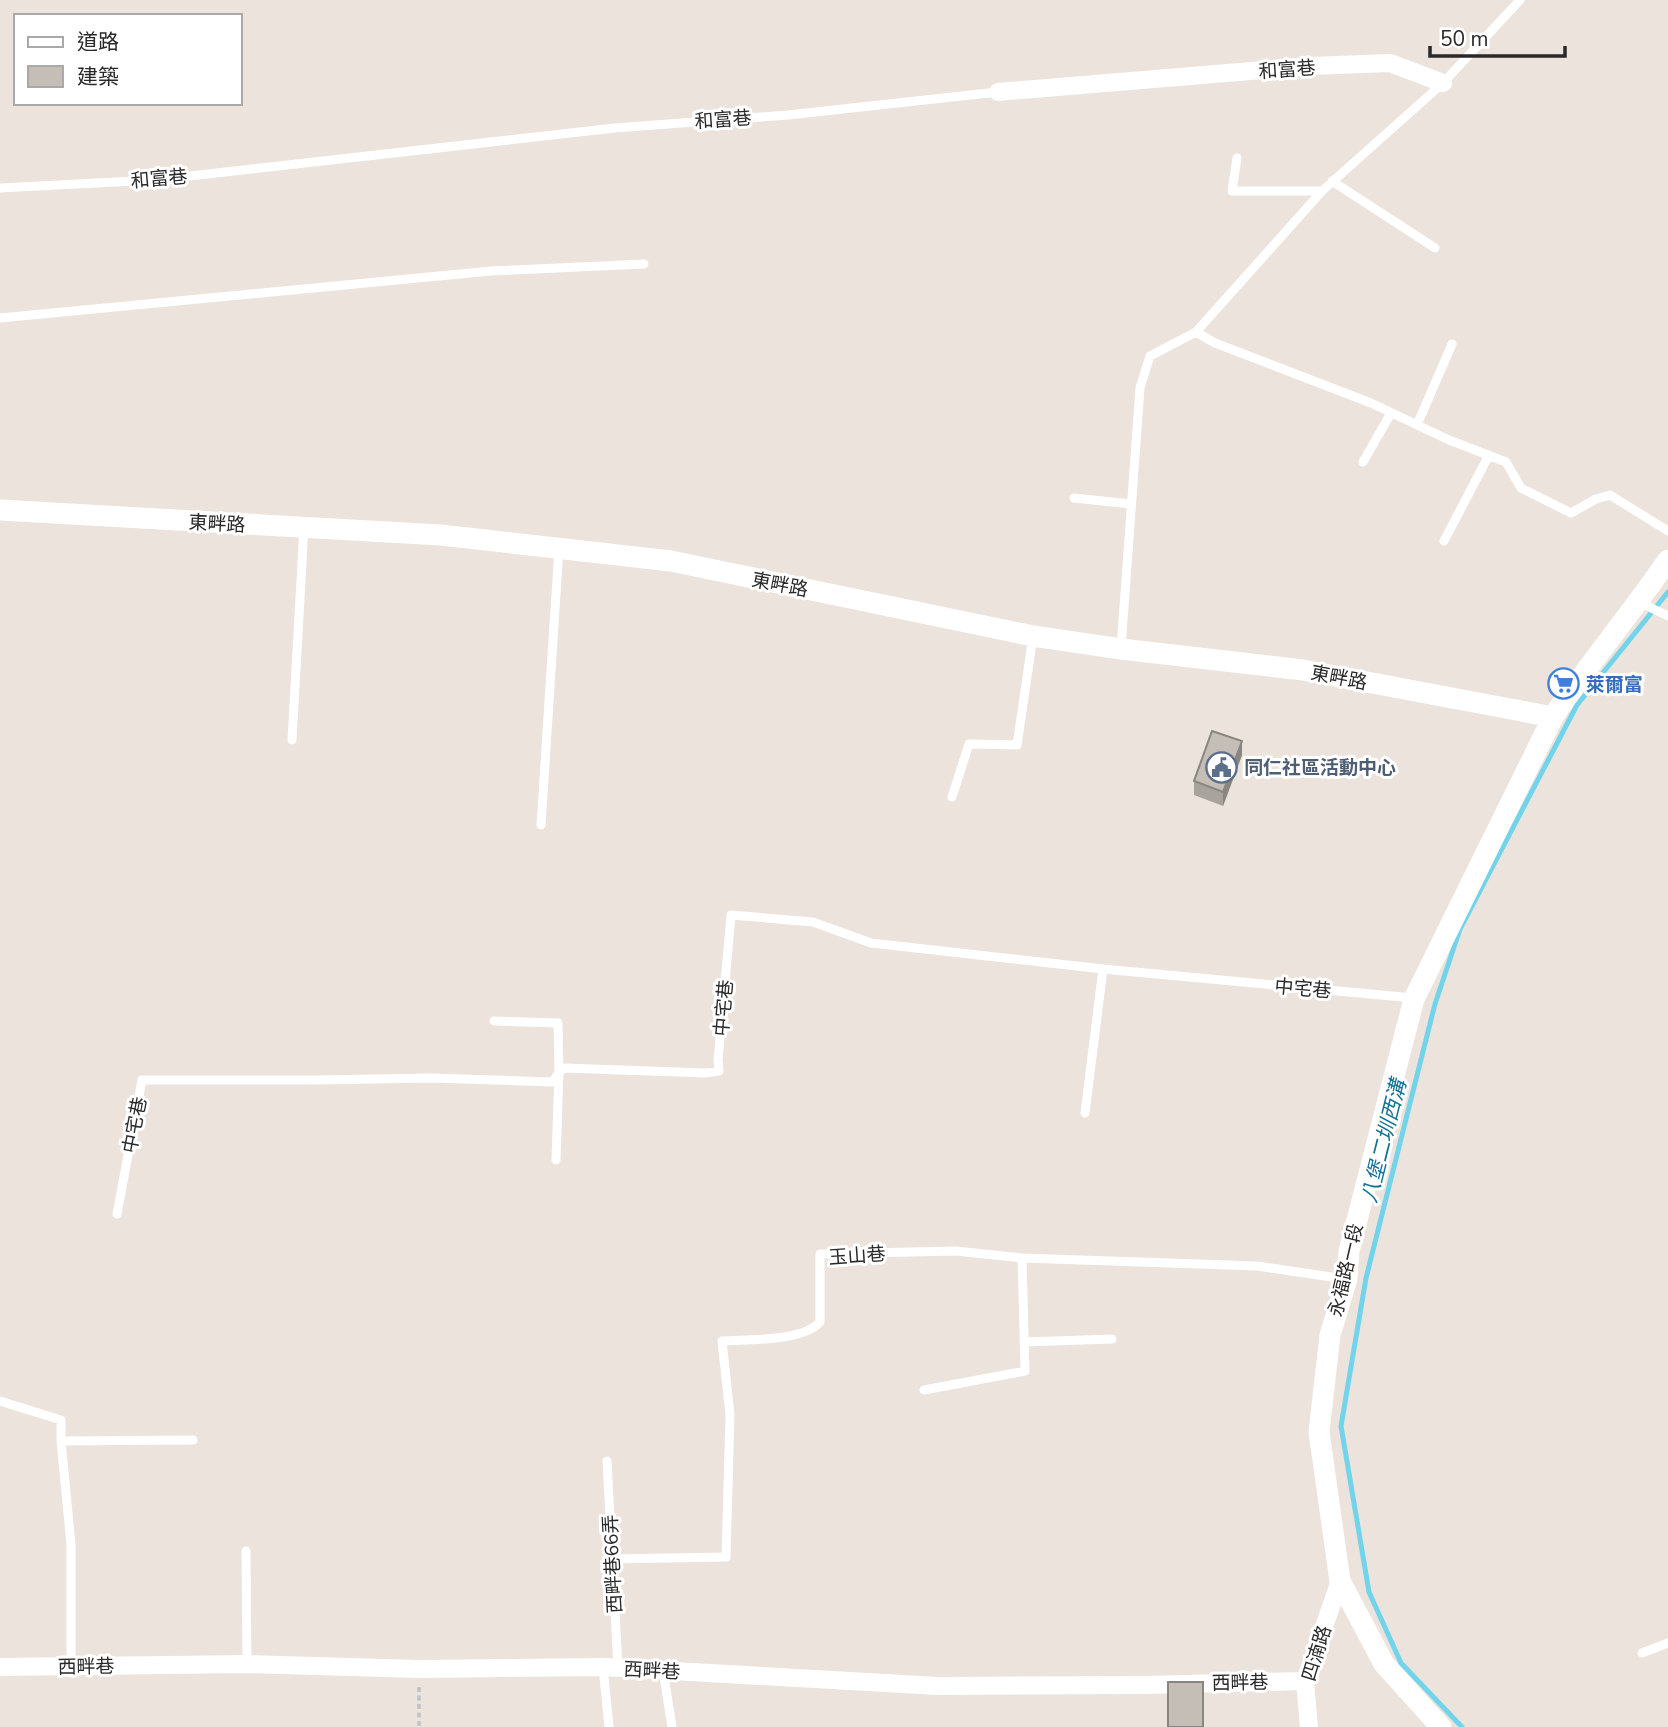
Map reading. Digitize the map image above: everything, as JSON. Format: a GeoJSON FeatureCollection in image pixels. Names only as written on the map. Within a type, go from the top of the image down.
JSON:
{"type":"FeatureCollection","features":[{"type":"Feature","properties":{"kind":"street","name":"和富巷"},"geometry":{"type":"LineString","coordinates":[[998,92],[1310,66],[1390,63],[1443,83]]}},
{"type":"Feature","properties":{"kind":"street","name":"東畔路"},"geometry":{"type":"LineString","coordinates":[[0,510],[441,535],[671,561],[1033,636],[1303,670],[1553,717]]}},
{"type":"Feature","properties":{"kind":"street","name":"永福路一段"},"geometry":{"type":"LineString","coordinates":[[1441,1727],[1384,1664],[1340,1581],[1319,1432],[1329,1335],[1347,1279],[1349,1251],[1414,999],[1553,717],[1569,692],[1643,603],[1668,560]]}},
{"type":"Feature","properties":{"kind":"street","name":"四湳路"},"geometry":{"type":"LineString","coordinates":[[1309,1727],[1305,1681],[1340,1581]]}},
{"type":"Feature","properties":{"kind":"street","name":"西畔巷"},"geometry":{"type":"LineString","coordinates":[[0,1667],[247,1664],[419,1669],[610,1668],[938,1686],[1305,1681]]}},
{"type":"Feature","properties":{"kind":"lane"},"geometry":{"type":"LineString","coordinates":[[1121,649],[1140,388],[1150,356],[1196,332],[1322,191],[1443,83],[1520,0]]}},
{"type":"Feature","properties":{"kind":"lane","name":"和富巷"},"geometry":{"type":"LineString","coordinates":[[0,188],[155,180],[615,128],[788,114],[998,92]]}},
{"type":"Feature","properties":{"kind":"lane"},"geometry":{"type":"LineString","coordinates":[[1237,158],[1232,191],[1322,191]]}},
{"type":"Feature","properties":{"kind":"lane"},"geometry":{"type":"LineString","coordinates":[[1332,181],[1435,248]]}},
{"type":"Feature","properties":{"kind":"lane"},"geometry":{"type":"LineString","coordinates":[[0,318],[491,271],[644,264]]}},
{"type":"Feature","properties":{"kind":"lane"},"geometry":{"type":"LineString","coordinates":[[1196,332],[1215,344],[1371,403],[1449,440],[1506,461],[1521,488],[1571,513],[1595,499],[1610,495],[1668,531]]}},
{"type":"Feature","properties":{"kind":"lane"},"geometry":{"type":"LineString","coordinates":[[1417,425],[1452,344]]}},
{"type":"Feature","properties":{"kind":"lane"},"geometry":{"type":"LineString","coordinates":[[1363,462],[1391,413]]}},
{"type":"Feature","properties":{"kind":"lane"},"geometry":{"type":"LineString","coordinates":[[1444,541],[1489,455]]}},
{"type":"Feature","properties":{"kind":"lane"},"geometry":{"type":"LineString","coordinates":[[1074,498],[1131,504]]}},
{"type":"Feature","properties":{"kind":"lane"},"geometry":{"type":"LineString","coordinates":[[292,740],[304,527]]}},
{"type":"Feature","properties":{"kind":"lane"},"geometry":{"type":"LineString","coordinates":[[541,825],[559,548]]}},
{"type":"Feature","properties":{"kind":"lane"},"geometry":{"type":"LineString","coordinates":[[1643,603],[1665,615]]}},
{"type":"Feature","properties":{"kind":"lane"},"geometry":{"type":"LineString","coordinates":[[952,797],[969,744],[1017,745],[1033,636]]}},
{"type":"Feature","properties":{"kind":"lane","name":"中宅巷"},"geometry":{"type":"LineString","coordinates":[[117,1214],[142,1080],[431,1078],[553,1082],[559,1072],[565,1069],[705,1073],[719,1071],[731,915],[813,922],[870,943],[1414,999]]}},
{"type":"Feature","properties":{"kind":"lane"},"geometry":{"type":"LineString","coordinates":[[1085,1112],[1103,969]]}},
{"type":"Feature","properties":{"kind":"lane"},"geometry":{"type":"LineString","coordinates":[[494,1021],[558,1023],[556,1160]]}},
{"type":"Feature","properties":{"kind":"lane","name":"玉山巷"},"geometry":{"type":"LineString","coordinates":[[612,1559],[726,1557],[730,1415],[722,1341],[778,1338],[813,1329],[820,1322],[820,1254],[956,1251],[1022,1258],[1257,1266],[1347,1279]]}},
{"type":"Feature","properties":{"kind":"lane"},"geometry":{"type":"LineString","coordinates":[[924,1390],[1025,1371],[1022,1258]]}},
{"type":"Feature","properties":{"kind":"lane"},"geometry":{"type":"LineString","coordinates":[[1024,1342],[1112,1339]]}},
{"type":"Feature","properties":{"kind":"lane"},"geometry":{"type":"LineString","coordinates":[[0,1401],[61,1420],[71,1544],[71,1666]]}},
{"type":"Feature","properties":{"kind":"lane"},"geometry":{"type":"LineString","coordinates":[[61,1441],[193,1440]]}},
{"type":"Feature","properties":{"kind":"lane","name":"西畔巷66弄"},"geometry":{"type":"LineString","coordinates":[[607,1461],[612,1559],[609,1727]]}},
{"type":"Feature","properties":{"kind":"lane"},"geometry":{"type":"LineString","coordinates":[[246,1551],[247,1664]]}},
{"type":"Feature","properties":{"kind":"lane"},"geometry":{"type":"LineString","coordinates":[[1642,1653],[1668,1643]]}},
{"type":"Feature","properties":{"kind":"lane"},"geometry":{"type":"LineString","coordinates":[[663,1670],[672,1727]]}},
{"type":"Feature","properties":{"kind":"path"},"geometry":{"type":"LineString","coordinates":[[419,1669],[419,1727]]}},
{"type":"Feature","properties":{"kind":"building","name":"同仁社區活動中心"},"geometry":{"type":"Polygon","coordinates":[[[1212,731],[1242,741],[1223,792],[1194,781],[1212,731]]]}},
{"type":"Feature","properties":{"kind":"building"},"geometry":{"type":"Polygon","coordinates":[[[1168,1682],[1203,1682],[1203,1727],[1168,1727],[1168,1682]]]}},
{"type":"Feature","properties":{"kind":"waterway","name":"八堡二圳西溝"},"geometry":{"type":"LineString","coordinates":[[1462,1727],[1401,1663],[1369,1592],[1341,1426],[1366,1278],[1435,1004],[1460,929],[1577,705],[1668,592]]}},
{"type":"Feature","properties":{"kind":"place","name":"萊爾富"},"geometry":{"type":"Point","coordinates":[1563,684]}},
{"type":"Feature","properties":{"kind":"place","name":"同仁社區活動中心"},"geometry":{"type":"Point","coordinates":[1221,767]}}]}
